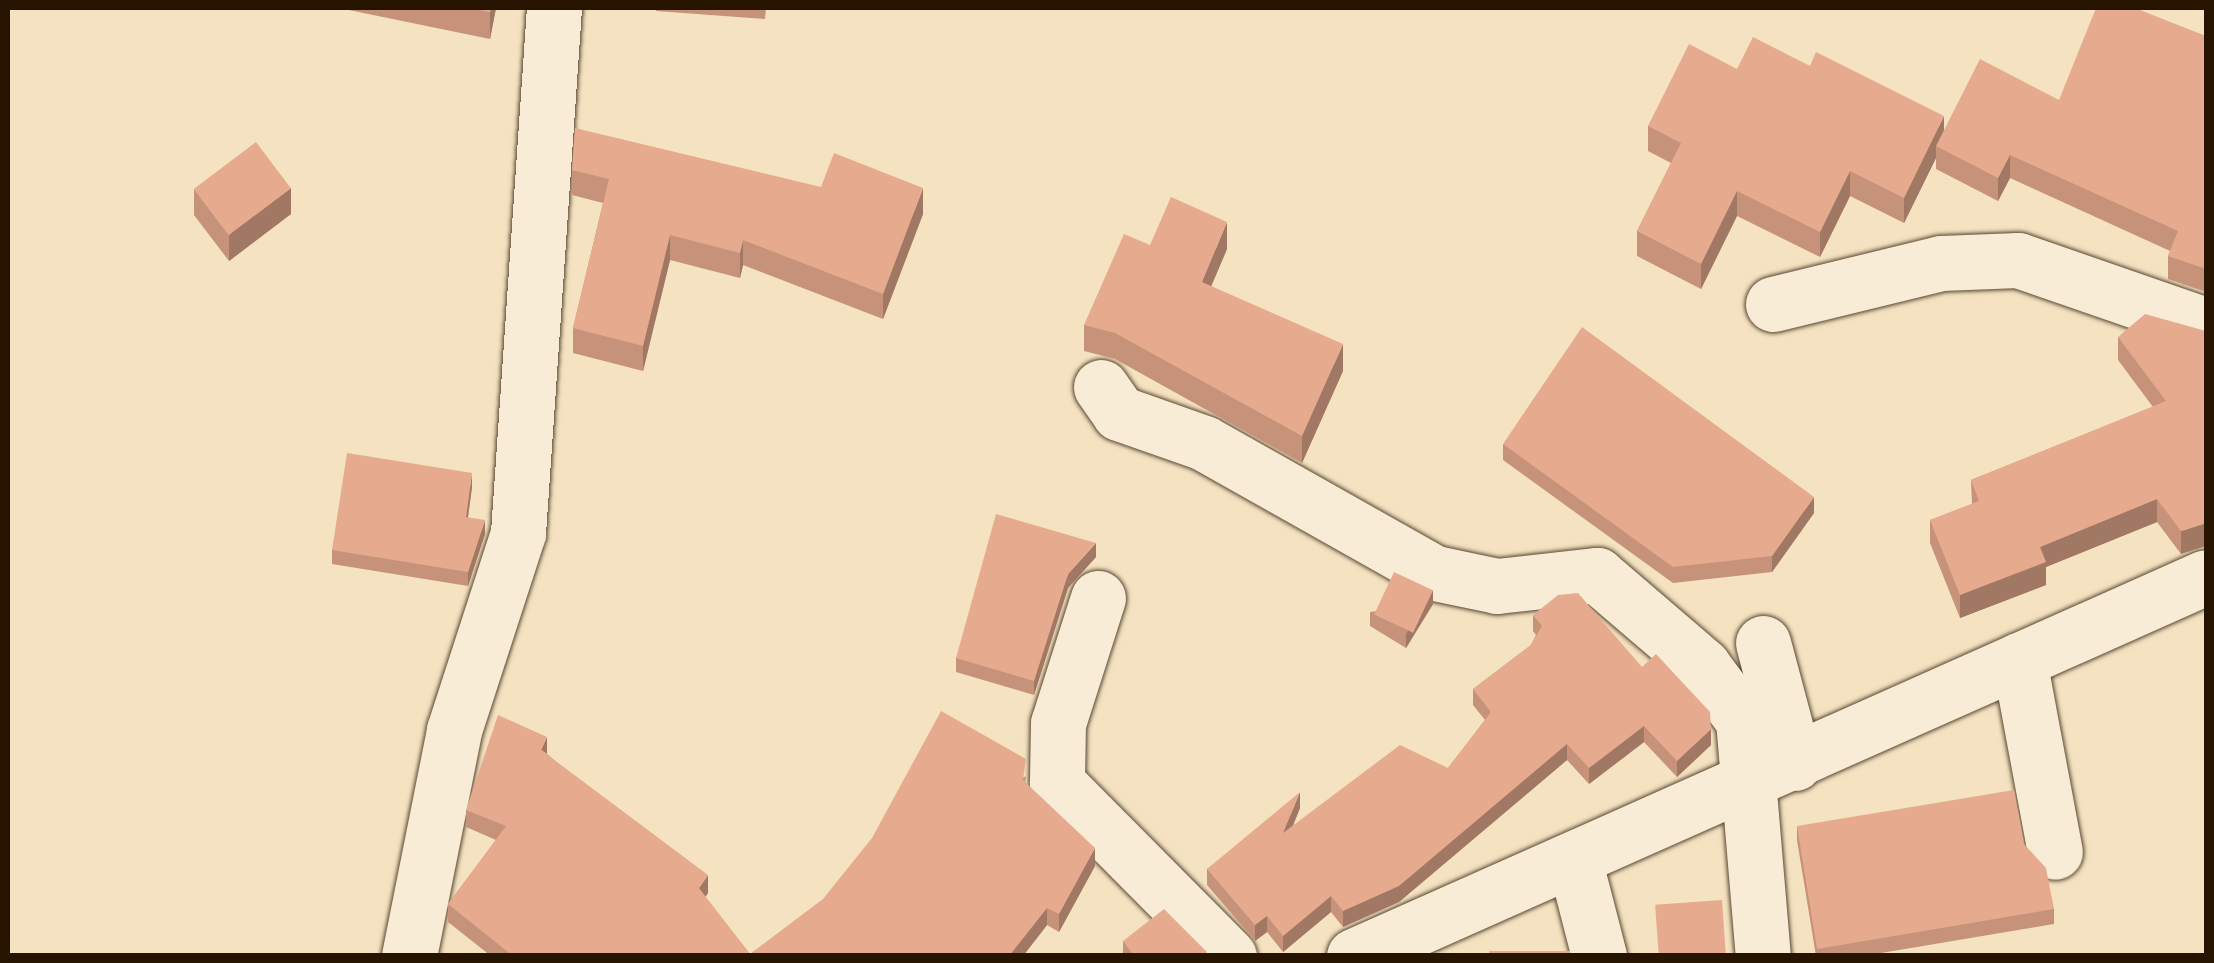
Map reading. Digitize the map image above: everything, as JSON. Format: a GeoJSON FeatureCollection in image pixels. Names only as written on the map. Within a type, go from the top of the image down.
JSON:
{"type":"FeatureCollection","features":[{"type":"Feature","properties":{"kind":"street"},"geometry":{"type":"LineString","coordinates":[[409,956],[454,730],[518,533],[554,8]]}},
{"type":"Feature","properties":{"kind":"street"},"geometry":{"type":"LineString","coordinates":[[1773,304],[1941,263],[2018,260],[2206,325]]}},
{"type":"Feature","properties":{"kind":"street"},"geometry":{"type":"LineString","coordinates":[[1101,387],[1119,413],[1204,443],[1435,573],[1498,586],[1597,574],[1735,702],[1775,772]]}},
{"type":"Feature","properties":{"kind":"street"},"geometry":{"type":"LineString","coordinates":[[1354,956],[1576,863],[2206,577]]}},
{"type":"Feature","properties":{"kind":"street"},"geometry":{"type":"LineString","coordinates":[[1098,598],[1058,723],[1057,783],[1230,956]]}},
{"type":"Feature","properties":{"kind":"street"},"geometry":{"type":"LineString","coordinates":[[1762,643],[1775,772],[1763,956]]}},
{"type":"Feature","properties":{"kind":"street"},"geometry":{"type":"LineString","coordinates":[[2019,660],[2055,852]]}},
{"type":"Feature","properties":{"kind":"street"},"geometry":{"type":"LineString","coordinates":[[1576,863],[1599,956]]}},
{"type":"Feature","properties":{"kind":"building"},"geometry":{"type":"Polygon","coordinates":[[[2096,8],[2135,8],[2206,36],[2206,269],[2168,256],[2178,231],[2010,155],[1998,178],[1936,146],[1980,59],[2059,100],[2096,8]]]}},
{"type":"Feature","properties":{"kind":"building"},"geometry":{"type":"Polygon","coordinates":[[[1753,37],[1810,66],[1816,52],[1944,116],[1904,198],[1850,171],[1820,232],[1737,191],[1701,264],[1637,231],[1681,143],[1648,126],[1689,44],[1737,69],[1753,37]]]}},
{"type":"Feature","properties":{"kind":"building"},"geometry":{"type":"Polygon","coordinates":[[[575,128],[821,187],[834,153],[923,188],[883,294],[743,240],[740,253],[670,235],[643,346],[573,328],[609,179],[572,170],[575,128]]]}},
{"type":"Feature","properties":{"kind":"building"},"geometry":{"type":"Polygon","coordinates":[[[256,142],[291,188],[229,235],[194,189],[256,142]]]}},
{"type":"Feature","properties":{"kind":"building"},"geometry":{"type":"Polygon","coordinates":[[[1171,197],[1227,222],[1202,282],[1343,344],[1302,436],[1115,333],[1084,325],[1124,234],[1150,245],[1171,197]]]}},
{"type":"Feature","properties":{"kind":"building"},"geometry":{"type":"Polygon","coordinates":[[[2145,314],[2206,331],[2206,523],[2181,531],[2157,499],[2040,547],[2046,562],[1960,595],[1930,520],[1979,501],[1971,480],[2166,401],[2118,337],[2145,314]]]}},
{"type":"Feature","properties":{"kind":"building"},"geometry":{"type":"Polygon","coordinates":[[[1582,327],[1814,497],[1772,556],[1673,567],[1503,444],[1582,327]]]}},
{"type":"Feature","properties":{"kind":"building"},"geometry":{"type":"Polygon","coordinates":[[[347,453],[472,473],[466,517],[485,520],[468,572],[332,550],[347,453]]]}},
{"type":"Feature","properties":{"kind":"building"},"geometry":{"type":"Polygon","coordinates":[[[996,514],[1096,543],[1068,574],[1034,681],[956,658],[996,514]]]}},
{"type":"Feature","properties":{"kind":"building"},"geometry":{"type":"Polygon","coordinates":[[[1394,572],[1433,590],[1413,633],[1374,615],[1394,572]]]}},
{"type":"Feature","properties":{"kind":"building"},"geometry":{"type":"Polygon","coordinates":[[[1578,593],[1642,667],[1656,654],[1710,712],[1711,729],[1677,761],[1644,726],[1589,768],[1567,744],[1399,886],[1343,911],[1331,896],[1283,936],[1267,916],[1255,925],[1207,869],[1300,792],[1283,833],[1400,745],[1448,768],[1491,712],[1473,689],[1531,645],[1542,626],[1533,615],[1558,595],[1578,593]]]}},
{"type":"Feature","properties":{"kind":"building"},"geometry":{"type":"Polygon","coordinates":[[[941,711],[1026,759],[1023,780],[1095,848],[1059,914],[1047,908],[1009,956],[513,956],[448,904],[506,826],[466,810],[498,715],[547,737],[541,750],[708,875],[699,888],[750,954],[823,899],[872,838],[941,711]]]}},
{"type":"Feature","properties":{"kind":"building"},"geometry":{"type":"Polygon","coordinates":[[[2014,790],[2024,844],[2046,868],[2054,909],[1817,949],[1797,826],[2014,790]]]}},
{"type":"Feature","properties":{"kind":"building"},"geometry":{"type":"Polygon","coordinates":[[[1722,900],[1726,956],[1659,956],[1655,905],[1722,900]]]}},
{"type":"Feature","properties":{"kind":"building"},"geometry":{"type":"Polygon","coordinates":[[[1164,909],[1207,952],[1202,956],[1134,956],[1123,941],[1164,909]]]}},
{"type":"Feature","properties":{"kind":"building"},"geometry":{"type":"Polygon","coordinates":[[[1489,951],[1570,951],[1570,956],[1489,956],[1489,951]]]}}]}
